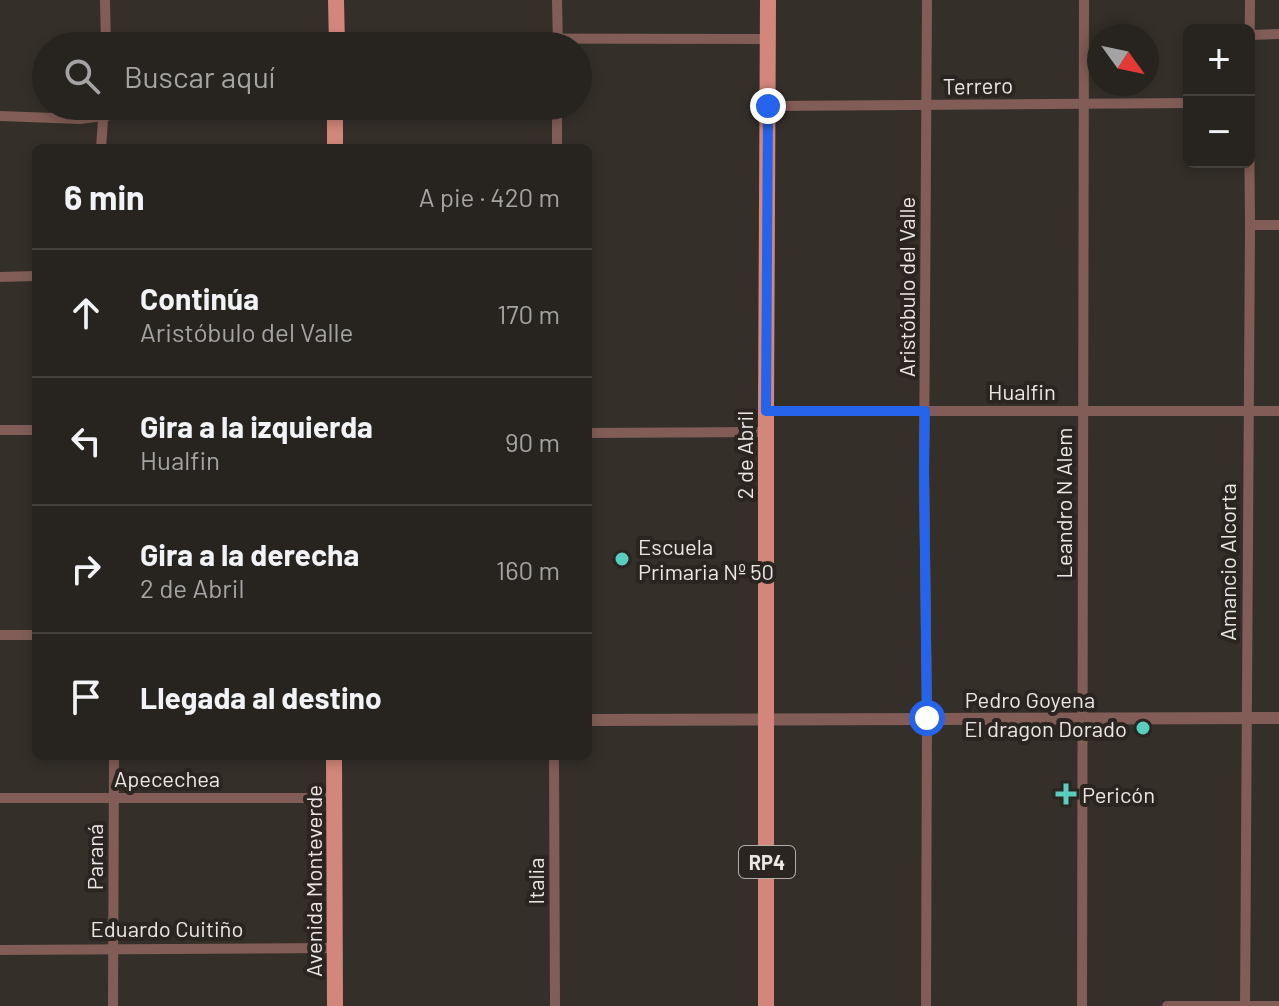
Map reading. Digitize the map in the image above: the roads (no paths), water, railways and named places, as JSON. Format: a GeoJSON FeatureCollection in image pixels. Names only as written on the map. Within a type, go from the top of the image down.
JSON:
{"type":"FeatureCollection","features":[{"type":"Feature","properties":{"kind":"main road"},"geometry":{"type":"LineString","coordinates":[[336,0],[337,32]]}},
{"type":"Feature","properties":{"kind":"main road","name":"2 de Abril"},"geometry":{"type":"LineString","coordinates":[[766,1006],[768,0]]}},
{"type":"Feature","properties":{"kind":"main road"},"geometry":{"type":"LineString","coordinates":[[335,120],[335,144]]}},
{"type":"Feature","properties":{"kind":"main road","name":"Avenida Monteverde"},"geometry":{"type":"LineString","coordinates":[[334,760],[335,1006]]}},
{"type":"Feature","properties":{"kind":"street"},"geometry":{"type":"LineString","coordinates":[[105,0],[106,32]]}},
{"type":"Feature","properties":{"kind":"street"},"geometry":{"type":"LineString","coordinates":[[557,0],[558,32]]}},
{"type":"Feature","properties":{"kind":"street","name":"Aristóbulo del Valle"},"geometry":{"type":"LineString","coordinates":[[926,1006],[924,470],[927,0]]}},
{"type":"Feature","properties":{"kind":"street","name":"Leandro N Alem"},"geometry":{"type":"LineString","coordinates":[[1082,1006],[1084,0]]}},
{"type":"Feature","properties":{"kind":"street"},"geometry":{"type":"LineString","coordinates":[[1250,0],[1250,24]]}},
{"type":"Feature","properties":{"kind":"street"},"geometry":{"type":"LineString","coordinates":[[1255,35],[1279,34]]}},
{"type":"Feature","properties":{"kind":"street"},"geometry":{"type":"LineString","coordinates":[[592,42],[768,39]]}},
{"type":"Feature","properties":{"kind":"street","name":"Terrero"},"geometry":{"type":"LineString","coordinates":[[768,106],[1183,103]]}},
{"type":"Feature","properties":{"kind":"street"},"geometry":{"type":"LineString","coordinates":[[0,116],[32,117]]}},
{"type":"Feature","properties":{"kind":"street"},"geometry":{"type":"LineString","coordinates":[[101,144],[103,120]]}},
{"type":"Feature","properties":{"kind":"street"},"geometry":{"type":"LineString","coordinates":[[557,120],[557,144]]}},
{"type":"Feature","properties":{"kind":"street","name":"Amancio Alcorta"},"geometry":{"type":"LineString","coordinates":[[1245,1006],[1249,168]]}},
{"type":"Feature","properties":{"kind":"street"},"geometry":{"type":"LineString","coordinates":[[1250,225],[1279,225]]}},
{"type":"Feature","properties":{"kind":"street"},"geometry":{"type":"LineString","coordinates":[[0,277],[32,276]]}},
{"type":"Feature","properties":{"kind":"street","name":"Hualfin"},"geometry":{"type":"LineString","coordinates":[[766,411],[1279,411]]}},
{"type":"Feature","properties":{"kind":"street"},"geometry":{"type":"LineString","coordinates":[[0,430],[32,430]]}},
{"type":"Feature","properties":{"kind":"street"},"geometry":{"type":"LineString","coordinates":[[592,433],[766,432]]}},
{"type":"Feature","properties":{"kind":"street"},"geometry":{"type":"LineString","coordinates":[[0,635],[32,635]]}},
{"type":"Feature","properties":{"kind":"street","name":"Pedro Goyena"},"geometry":{"type":"LineString","coordinates":[[592,720],[1279,718]]}},
{"type":"Feature","properties":{"kind":"street","name":"Paraná"},"geometry":{"type":"LineString","coordinates":[[113,1006],[114,760]]}},
{"type":"Feature","properties":{"kind":"street","name":"Italia"},"geometry":{"type":"LineString","coordinates":[[554,760],[555,1006]]}},
{"type":"Feature","properties":{"kind":"street","name":"Apecechea"},"geometry":{"type":"LineString","coordinates":[[0,798],[334,798]]}},
{"type":"Feature","properties":{"kind":"street","name":"Eduardo Cuitiño"},"geometry":{"type":"LineString","coordinates":[[0,950],[335,948]]}},
{"type":"Feature","properties":{"kind":"street"},"geometry":{"type":"LineString","coordinates":[[1167,1006],[1279,1006]]}},
{"type":"Feature","properties":{"kind":"place","name":"Escuela Primaria Nº 50"},"geometry":{"type":"Point","coordinates":[622,559]}},
{"type":"Feature","properties":{"kind":"place","name":"El dragon Dorado"},"geometry":{"type":"Point","coordinates":[1143,728]}},
{"type":"Feature","properties":{"kind":"place","name":"Pericón"},"geometry":{"type":"Point","coordinates":[1066,794]}}]}
